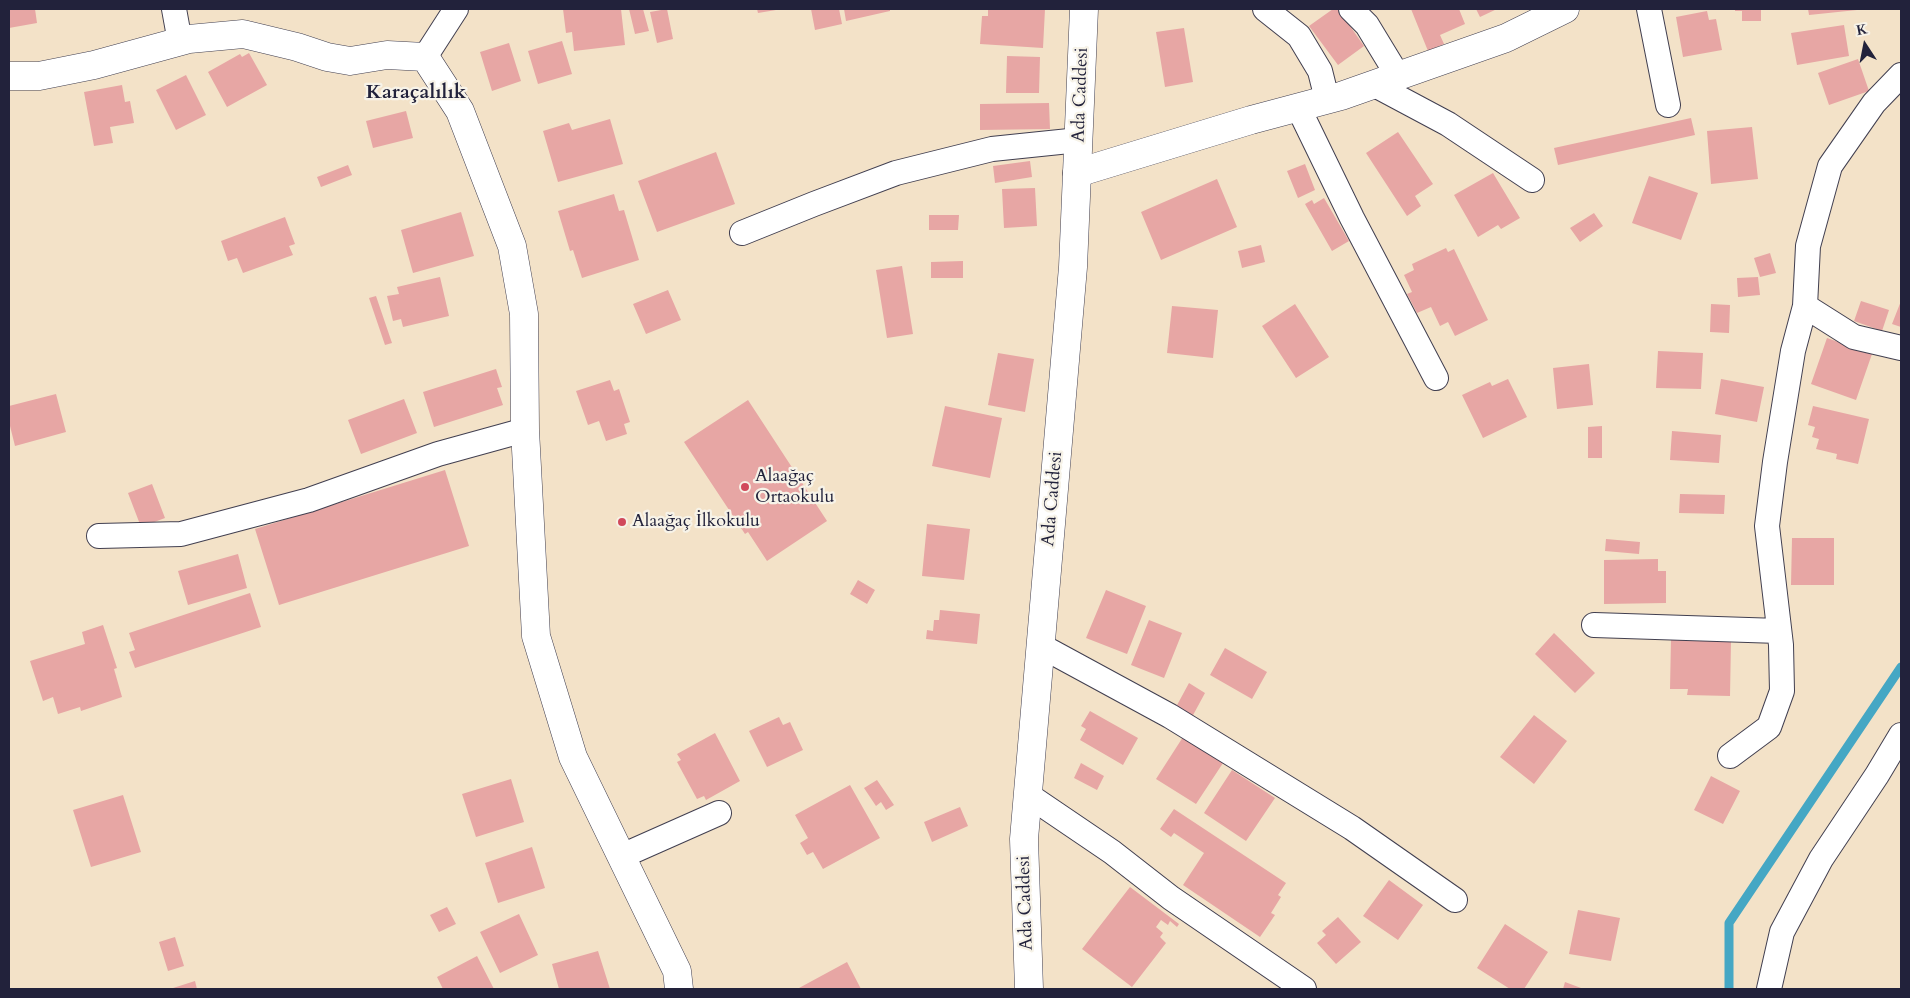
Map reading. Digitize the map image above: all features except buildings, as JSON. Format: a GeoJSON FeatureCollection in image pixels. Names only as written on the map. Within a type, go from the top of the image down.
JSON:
{"type":"FeatureCollection","features":[{"type":"Feature","properties":{"kind":"street"},"geometry":{"type":"LineString","coordinates":[[174,9],[180,42]]}},
{"type":"Feature","properties":{"kind":"street"},"geometry":{"type":"LineString","coordinates":[[425,57],[456,9]]}},
{"type":"Feature","properties":{"kind":"street","name":"Ada Caddesi"},"geometry":{"type":"LineString","coordinates":[[1029,989],[1024,839],[1073,267],[1084,9]]}},
{"type":"Feature","properties":{"kind":"street"},"geometry":{"type":"LineString","coordinates":[[1265,9],[1299,36],[1320,71],[1327,99]]}},
{"type":"Feature","properties":{"kind":"street"},"geometry":{"type":"LineString","coordinates":[[1351,9],[1367,25],[1385,80],[1532,180]]}},
{"type":"Feature","properties":{"kind":"street"},"geometry":{"type":"LineString","coordinates":[[1077,173],[1385,80],[1506,38],[1565,9]]}},
{"type":"Feature","properties":{"kind":"street"},"geometry":{"type":"LineString","coordinates":[[1649,9],[1668,105]]}},
{"type":"Feature","properties":{"kind":"street"},"geometry":{"type":"LineString","coordinates":[[9,76],[39,76],[94,65],[180,42],[243,34],[297,47],[327,57],[350,61],[387,55],[425,57]]}},
{"type":"Feature","properties":{"kind":"street"},"geometry":{"type":"LineString","coordinates":[[425,57],[460,111],[512,246],[524,314],[525,430],[536,636],[573,757],[677,971],[679,989]]}},
{"type":"Feature","properties":{"kind":"street"},"geometry":{"type":"LineString","coordinates":[[1730,756],[1768,727],[1782,691],[1781,645],[1767,526],[1792,361],[1805,306],[1808,246],[1830,166],[1874,103],[1901,75]]}},
{"type":"Feature","properties":{"kind":"street"},"geometry":{"type":"LineString","coordinates":[[1298,107],[1352,218],[1436,378]]}},
{"type":"Feature","properties":{"kind":"street"},"geometry":{"type":"LineString","coordinates":[[742,234],[896,173],[992,149],[1078,140]]}},
{"type":"Feature","properties":{"kind":"street"},"geometry":{"type":"LineString","coordinates":[[1805,306],[1854,337],[1901,348]]}},
{"type":"Feature","properties":{"kind":"street"},"geometry":{"type":"LineString","coordinates":[[99,536],[181,534],[309,500],[438,454],[525,430]]}},
{"type":"Feature","properties":{"kind":"street"},"geometry":{"type":"LineString","coordinates":[[1594,624],[1779,631]]}},
{"type":"Feature","properties":{"kind":"street"},"geometry":{"type":"LineString","coordinates":[[1041,646],[1179,721],[1352,828],[1456,900]]}},
{"type":"Feature","properties":{"kind":"street"},"geometry":{"type":"LineString","coordinates":[[1769,989],[1782,932],[1821,859],[1877,775],[1901,735]]}},
{"type":"Feature","properties":{"kind":"street"},"geometry":{"type":"LineString","coordinates":[[1028,795],[1112,852],[1171,898],[1304,989]]}},
{"type":"Feature","properties":{"kind":"street"},"geometry":{"type":"LineString","coordinates":[[622,856],[719,813]]}},
{"type":"Feature","properties":{"kind":"waterway"},"geometry":{"type":"LineString","coordinates":[[1729,989],[1729,923],[1901,667]]}},
{"type":"Feature","properties":{"kind":"place","name":"Alaağaç Ortaokulu"},"geometry":{"type":"Point","coordinates":[745,487]}},
{"type":"Feature","properties":{"kind":"place","name":"Alaağaç İlkokulu"},"geometry":{"type":"Point","coordinates":[622,522]}},
{"type":"Feature","properties":{"kind":"district","name":"Karaçalılık"},"geometry":{"type":"Point","coordinates":[416,93]}}]}
